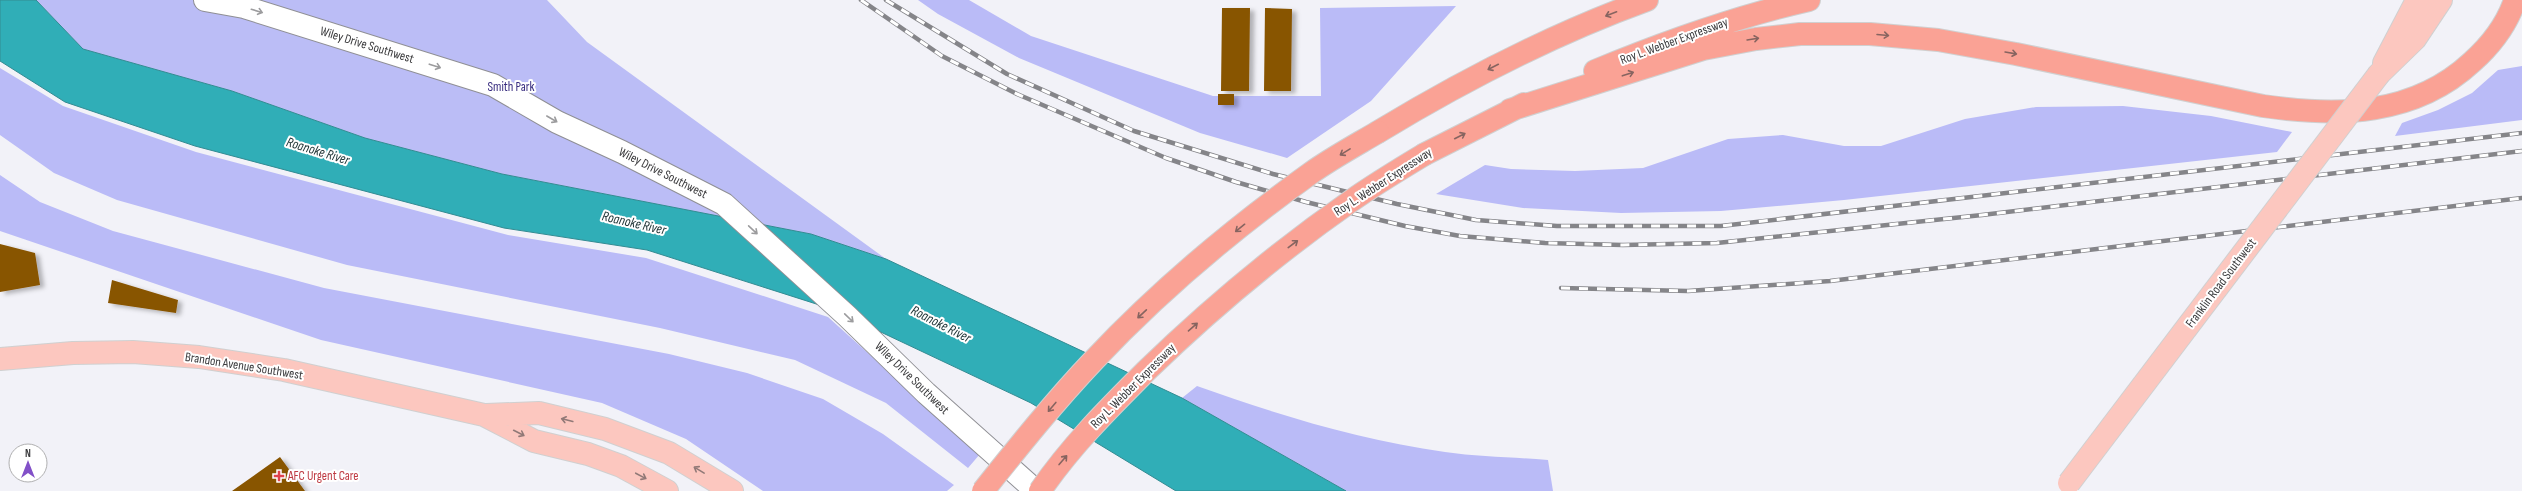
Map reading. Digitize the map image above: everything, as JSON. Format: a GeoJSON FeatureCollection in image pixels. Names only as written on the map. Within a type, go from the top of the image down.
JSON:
{"type":"FeatureCollection","features":[{"type":"Feature","properties":{"kind":"highway"},"geometry":{"type":"LineString","coordinates":[[983,491],[1069,387],[1110,344],[1166,290],[1256,214],[1312,172],[1447,91],[1510,58],[1576,28],[1648,0]]}},
{"type":"Feature","properties":{"kind":"highway","name":"Roy L. Webber Expressway"},"geometry":{"type":"LineString","coordinates":[[1040,491],[1061,461],[1128,389],[1224,300],[1290,246],[1352,200],[1425,154],[1510,110],[1642,51],[1712,26],[1808,0]]}},
{"type":"Feature","properties":{"kind":"highway"},"geometry":{"type":"LineString","coordinates":[[1510,110],[1704,48],[1756,39],[1800,34],[1870,34],[1938,40],[2016,54],[2263,106],[2294,110],[2353,111],[2418,98],[2457,77],[2492,41],[2500,30],[2515,0]]}},
{"type":"Feature","properties":{"kind":"main road","name":"Franklin Road Southwest"},"geometry":{"type":"LineString","coordinates":[[2379,74],[2397,34],[2416,0]]}},
{"type":"Feature","properties":{"kind":"main road","name":"Franklin Road Southwest"},"geometry":{"type":"LineString","coordinates":[[2066,487],[2379,74],[2414,39],[2441,0]]}},
{"type":"Feature","properties":{"kind":"main road","name":"Brandon Avenue Southwest"},"geometry":{"type":"LineString","coordinates":[[0,359],[73,353],[133,352],[199,357],[284,370],[484,415],[539,413],[605,429],[669,453],[732,491]]}},
{"type":"Feature","properties":{"kind":"main road","name":"Brandon Avenue Southwest"},"geometry":{"type":"LineString","coordinates":[[484,415],[534,441],[588,454],[621,466],[667,491]]}},
{"type":"Feature","properties":{"kind":"street","name":"Wiley Drive Southwest"},"geometry":{"type":"LineString","coordinates":[[205,0],[244,7],[493,85],[557,122],[622,152],[724,204],[847,316],[926,393],[1036,491]]}},
{"type":"Feature","properties":{"kind":"green space","name":"Smith Park"},"geometry":{"type":"Polygon","coordinates":[[[36,0],[547,0],[587,42],[886,259],[811,234],[502,174],[365,138],[232,91],[83,49],[36,0]]]}},
{"type":"Feature","properties":{"kind":"shaded area"},"geometry":{"type":"Polygon","coordinates":[[[918,0],[969,0],[1031,36],[1213,96],[1321,96],[1320,8],[1456,6],[1371,101],[1287,158],[1200,133],[1019,58],[938,14],[918,0]]]}},
{"type":"Feature","properties":{"kind":"shaded area"},"geometry":{"type":"Polygon","coordinates":[[[2522,66],[2522,120],[2395,136],[2402,123],[2438,110],[2472,93],[2498,70],[2522,66]]]}},
{"type":"Feature","properties":{"kind":"shaded area"},"geometry":{"type":"Polygon","coordinates":[[[0,68],[63,106],[196,152],[508,235],[646,258],[828,317],[980,454],[968,468],[886,403],[795,360],[660,328],[347,265],[117,200],[54,173],[0,135],[0,68]]]}},
{"type":"Feature","properties":{"kind":"shaded area"},"geometry":{"type":"Polygon","coordinates":[[[2123,106],[2211,116],[2292,132],[2277,152],[1844,200],[1721,211],[1621,213],[1523,208],[1436,194],[1485,165],[1511,169],[1575,171],[1643,168],[1728,139],[1783,135],[1844,146],[1881,146],[1965,119],[2036,107],[2123,106]]]}},
{"type":"Feature","properties":{"kind":"shaded area"},"geometry":{"type":"Polygon","coordinates":[[[0,175],[40,202],[113,231],[324,288],[669,354],[747,373],[823,399],[883,434],[954,485],[947,491],[763,491],[686,439],[602,403],[321,340],[0,231],[0,175]]]}},
{"type":"Feature","properties":{"kind":"shaded area"},"geometry":{"type":"Polygon","coordinates":[[[1197,386],[1258,407],[1382,441],[1458,454],[1548,460],[1553,491],[1346,491],[1182,398],[1197,386]]]}},
{"type":"Feature","properties":{"kind":"water","name":"Roanoke River"},"geometry":{"type":"Polygon","coordinates":[[[0,0],[36,0],[83,49],[232,91],[365,138],[502,174],[811,234],[886,259],[1182,398],[1346,491],[1176,491],[1031,403],[832,309],[647,250],[504,228],[195,146],[65,102],[0,61],[0,0]]]}},
{"type":"Feature","properties":{"kind":"building"},"geometry":{"type":"Polygon","coordinates":[[[1222,8],[1250,8],[1249,91],[1221,91],[1222,8]]]}},
{"type":"Feature","properties":{"kind":"building"},"geometry":{"type":"Polygon","coordinates":[[[1265,8],[1292,9],[1291,91],[1264,91],[1265,8]]]}},
{"type":"Feature","properties":{"kind":"building"},"geometry":{"type":"Polygon","coordinates":[[[1218,94],[1234,94],[1234,105],[1218,105],[1218,94]]]}},
{"type":"Feature","properties":{"kind":"building"},"geometry":{"type":"Polygon","coordinates":[[[0,244],[35,253],[40,285],[0,292],[0,244]]]}},
{"type":"Feature","properties":{"kind":"building"},"geometry":{"type":"Polygon","coordinates":[[[112,280],[178,300],[176,313],[108,303],[112,280]]]}},
{"type":"Feature","properties":{"kind":"building"},"geometry":{"type":"Polygon","coordinates":[[[280,457],[305,491],[232,491],[280,457]]]}},
{"type":"Feature","properties":{"kind":"railway"},"geometry":{"type":"LineString","coordinates":[[861,0],[942,56],[1017,94],[1166,158],[1236,182],[1306,202],[1405,226],[1460,236],[1545,243],[1623,245],[1717,243],[1982,215],[2522,151]]}},
{"type":"Feature","properties":{"kind":"railway"},"geometry":{"type":"LineString","coordinates":[[886,0],[1007,74],[1134,131],[1273,174],[1397,204],[1476,220],[1557,226],[1721,226],[2522,133]]}},
{"type":"Feature","properties":{"kind":"railway"},"geometry":{"type":"LineString","coordinates":[[1561,288],[1688,291],[1830,281],[2522,198]]}},
{"type":"Feature","properties":{"kind":"place","name":"AFC Urgent Care"},"geometry":{"type":"Point","coordinates":[279,476]}}]}
